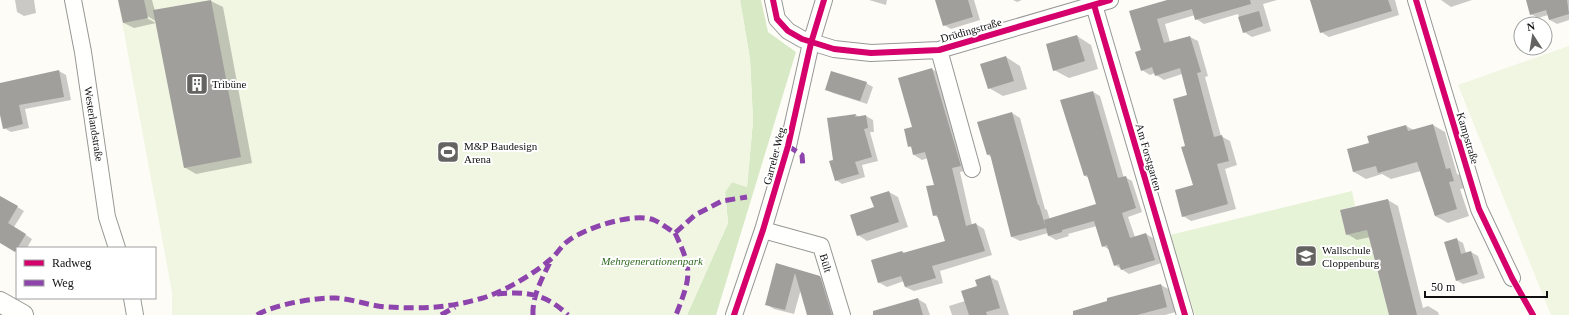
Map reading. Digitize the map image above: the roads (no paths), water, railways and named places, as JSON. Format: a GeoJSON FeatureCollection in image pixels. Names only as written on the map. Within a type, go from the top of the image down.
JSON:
{"type":"FeatureCollection","features":[{"type":"Feature","properties":{"kind":"street","name":"Westerlandstraße"},"geometry":{"type":"LineString","coordinates":[[73,0],[83,52],[107,216],[117,247]]}},
{"type":"Feature","properties":{"kind":"street","name":"Drüdingstraße"},"geometry":{"type":"LineString","coordinates":[[773,0],[777,19],[788,31],[812,42],[834,49],[871,53],[939,50],[1110,0]]}},
{"type":"Feature","properties":{"kind":"street","name":"Garreler Weg"},"geometry":{"type":"LineString","coordinates":[[734,315],[763,230],[788,146],[812,42],[824,0]]}},
{"type":"Feature","properties":{"kind":"street","name":"Kampstraße"},"geometry":{"type":"LineString","coordinates":[[1416,0],[1479,209],[1512,278]]}},
{"type":"Feature","properties":{"kind":"street","name":"Am Forstgarten"},"geometry":{"type":"LineString","coordinates":[[1094,5],[1185,315]]}},
{"type":"Feature","properties":{"kind":"street","name":"Drüdingstraße"},"geometry":{"type":"LineString","coordinates":[[939,50],[972,169]]}},
{"type":"Feature","properties":{"kind":"street","name":"Bült"},"geometry":{"type":"LineString","coordinates":[[763,230],[821,246],[842,315]]}},
{"type":"Feature","properties":{"kind":"street"},"geometry":{"type":"LineString","coordinates":[[0,302],[23,315]]}},
{"type":"Feature","properties":{"kind":"place","name":"Tribüne"},"geometry":{"type":"Point","coordinates":[197,84]}},
{"type":"Feature","properties":{"kind":"place","name":"M&P Baudesign Arena"},"geometry":{"type":"Point","coordinates":[448,152]}},
{"type":"Feature","properties":{"kind":"place","name":"Wallschule Cloppenburg"},"geometry":{"type":"Point","coordinates":[1306,256]}},
{"type":"Feature","properties":{"kind":"park label","name":"Mehrgenerationenpark"},"geometry":{"type":"Point","coordinates":[652,261]}}]}
